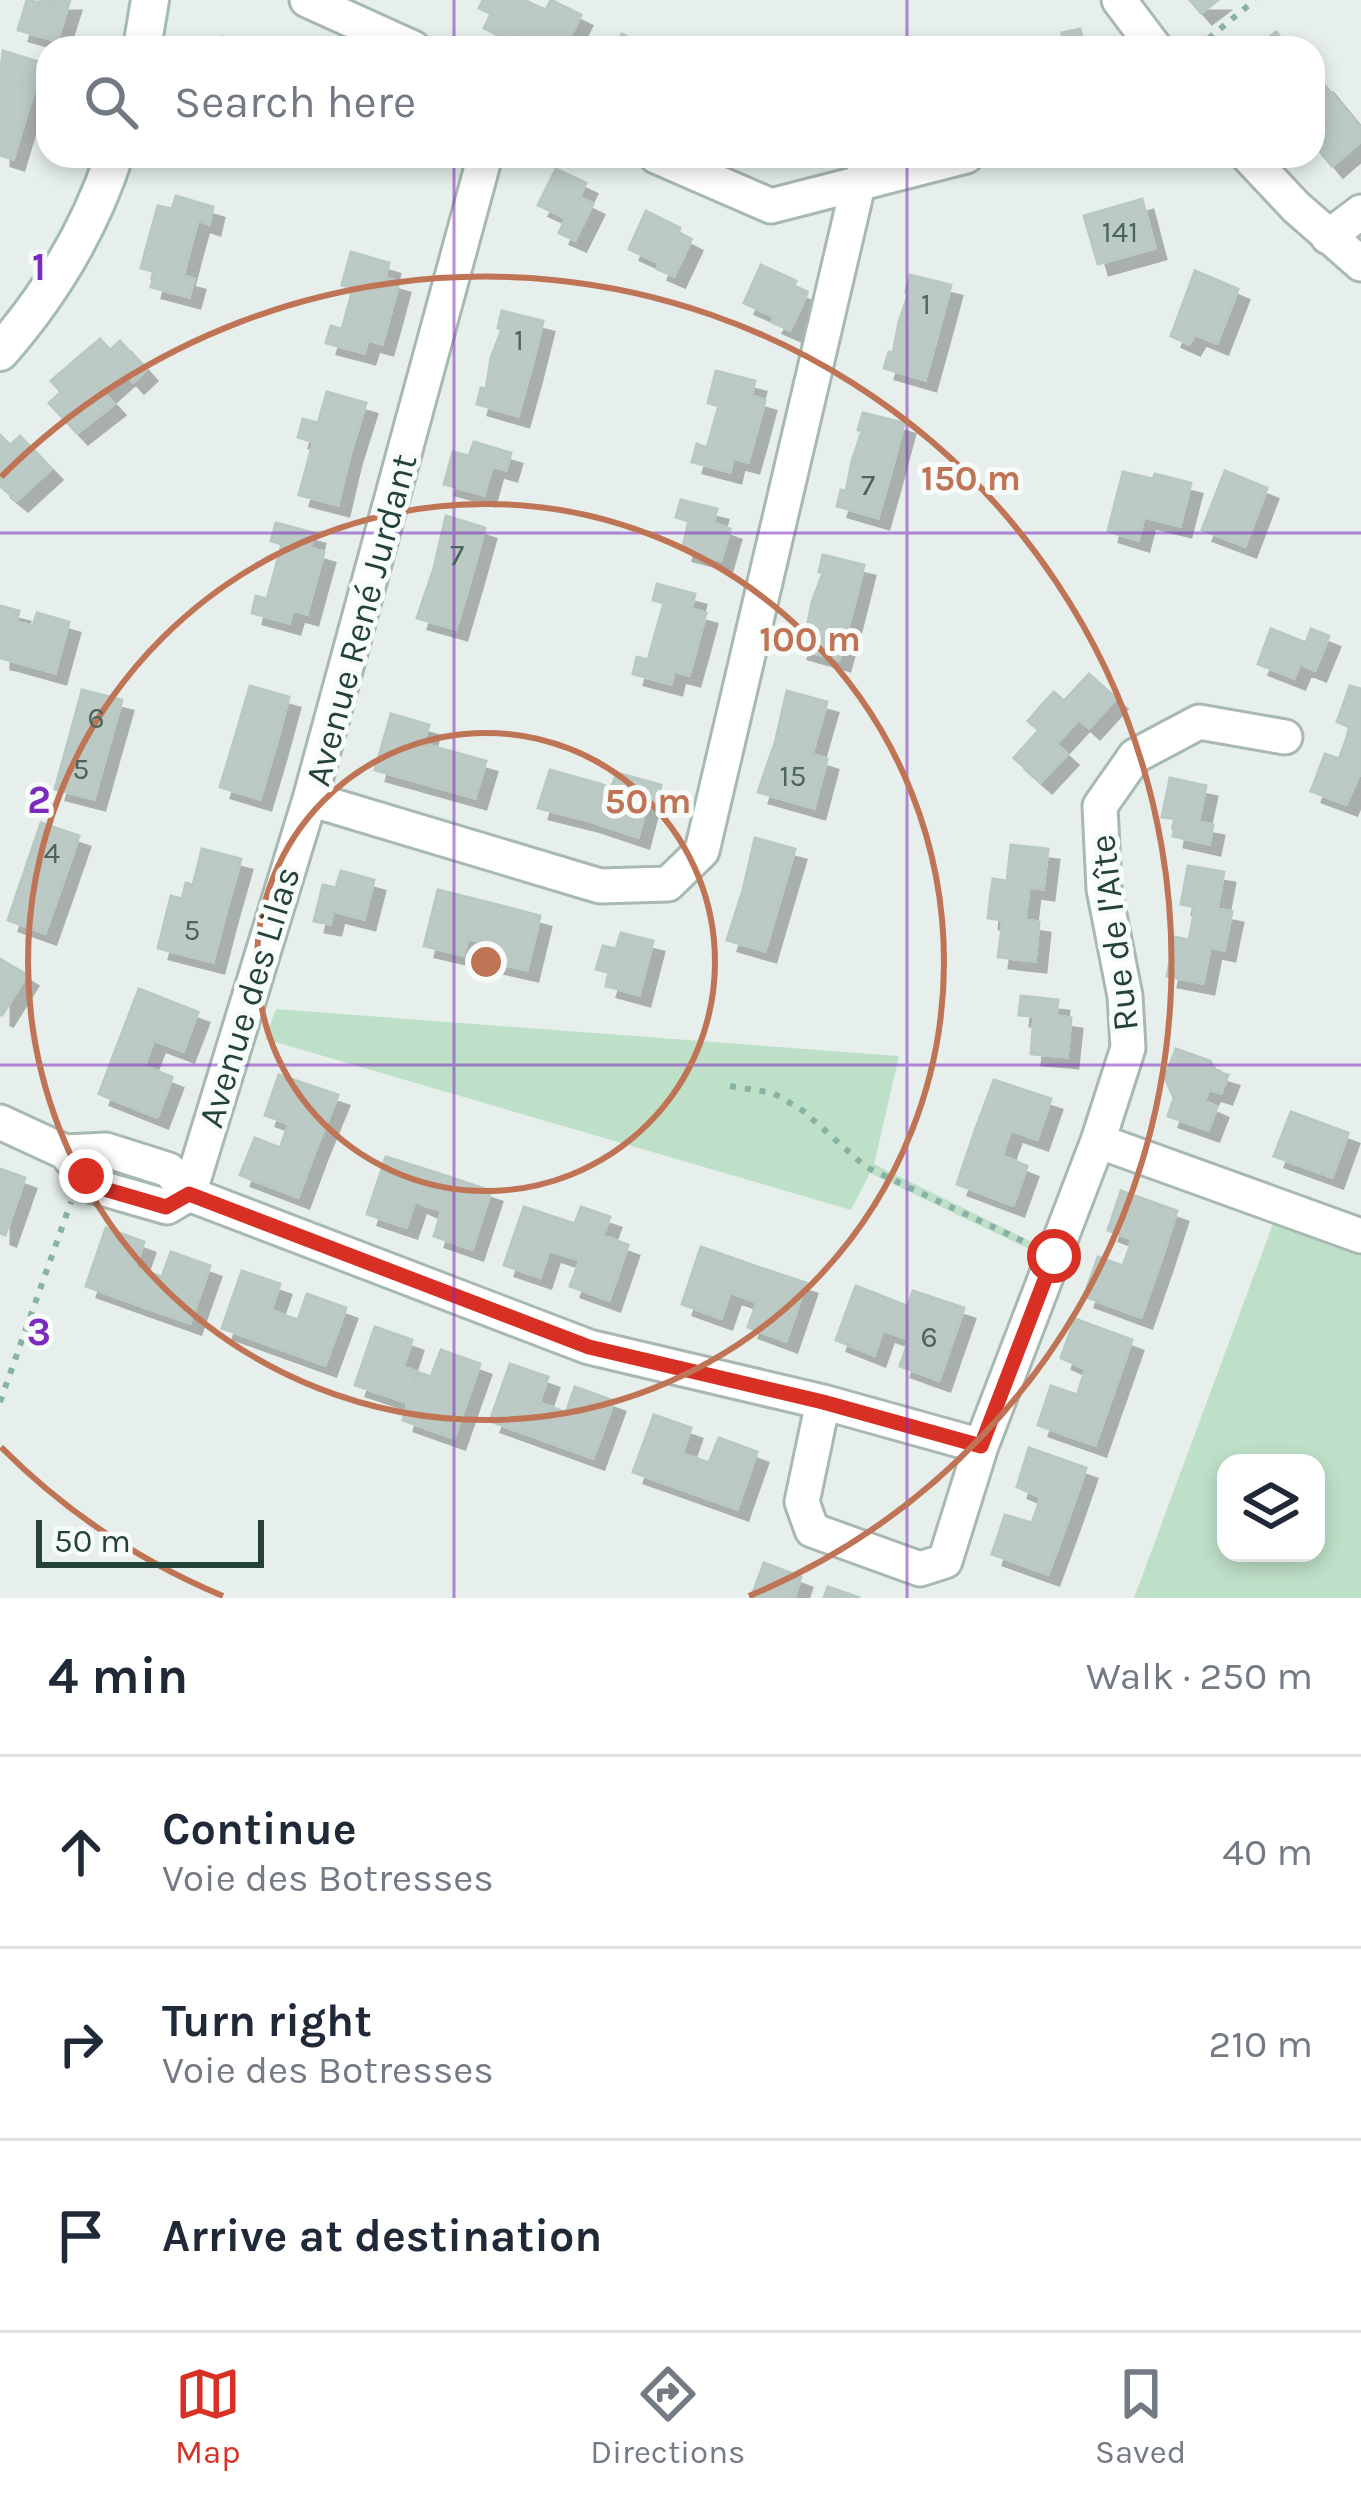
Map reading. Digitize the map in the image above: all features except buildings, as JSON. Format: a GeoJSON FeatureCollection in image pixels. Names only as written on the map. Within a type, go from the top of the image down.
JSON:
{"type":"FeatureCollection","features":[{"type":"Feature","properties":{"kind":"street"},"geometry":{"type":"LineString","coordinates":[[144,36],[150,0]]}},
{"type":"Feature","properties":{"kind":"street"},"geometry":{"type":"LineString","coordinates":[[307,0],[386,36]]}},
{"type":"Feature","properties":{"kind":"street"},"geometry":{"type":"LineString","coordinates":[[1119,0],[1146,36]]}},
{"type":"Feature","properties":{"kind":"street"},"geometry":{"type":"LineString","coordinates":[[0,352],[49,291],[74,249],[109,168]]}},
{"type":"Feature","properties":{"kind":"street","name":"Avenue René Jurdant"},"geometry":{"type":"LineString","coordinates":[[482,168],[310,800],[600,886],[668,884],[702,851],[859,181]]}},
{"type":"Feature","properties":{"kind":"street"},"geometry":{"type":"LineString","coordinates":[[684,168],[771,206],[915,168]]}},
{"type":"Feature","properties":{"kind":"street"},"geometry":{"type":"LineString","coordinates":[[1260,168],[1361,264]]}},
{"type":"Feature","properties":{"kind":"street"},"geometry":{"type":"LineString","coordinates":[[1328,237],[1361,212]]}},
{"type":"Feature","properties":{"kind":"street","name":"Rue de l'Aîte"},"geometry":{"type":"LineString","coordinates":[[823,1402],[802,1502],[812,1530],[920,1569],[945,1561],[981,1446],[1098,1142],[1128,1048],[1124,996],[1103,889],[1100,806],[1135,756],[1199,722],[1286,737]]}},
{"type":"Feature","properties":{"kind":"street","name":"Avenue des Lilas"},"geometry":{"type":"LineString","coordinates":[[189,1194],[310,800]]}},
{"type":"Feature","properties":{"kind":"street"},"geometry":{"type":"LineString","coordinates":[[0,1123],[75,1164],[106,1150],[169,1170],[189,1194],[589,1347],[823,1402],[981,1446]]}},
{"type":"Feature","properties":{"kind":"street"},"geometry":{"type":"LineString","coordinates":[[1098,1142],[1361,1236]]}},
{"type":"Feature","properties":{"kind":"path"},"geometry":{"type":"LineString","coordinates":[[1212,36],[1256,0]]}},
{"type":"Feature","properties":{"kind":"path"},"geometry":{"type":"LineString","coordinates":[[730,1086],[773,1093],[802,1110],[866,1167],[1054,1256]]}},
{"type":"Feature","properties":{"kind":"path"},"geometry":{"type":"LineString","coordinates":[[0,1402],[70,1204],[75,1164]]}},
{"type":"Feature","properties":{"kind":"green space"},"geometry":{"type":"Polygon","coordinates":[[[276,1009],[899,1056],[874,1164],[1032,1242],[1031,1250],[870,1173],[851,1210],[265,1039],[276,1009]]]}},
{"type":"Feature","properties":{"kind":"green space"},"geometry":{"type":"Polygon","coordinates":[[[1277,1213],[1361,1242],[1361,1598],[1134,1598],[1277,1213]]]}},
{"type":"Feature","properties":{"kind":"route"},"geometry":{"type":"LineString","coordinates":[[86,1176],[94,1186],[166,1207],[189,1194],[589,1347],[823,1402],[981,1446],[1054,1256]]}}]}
